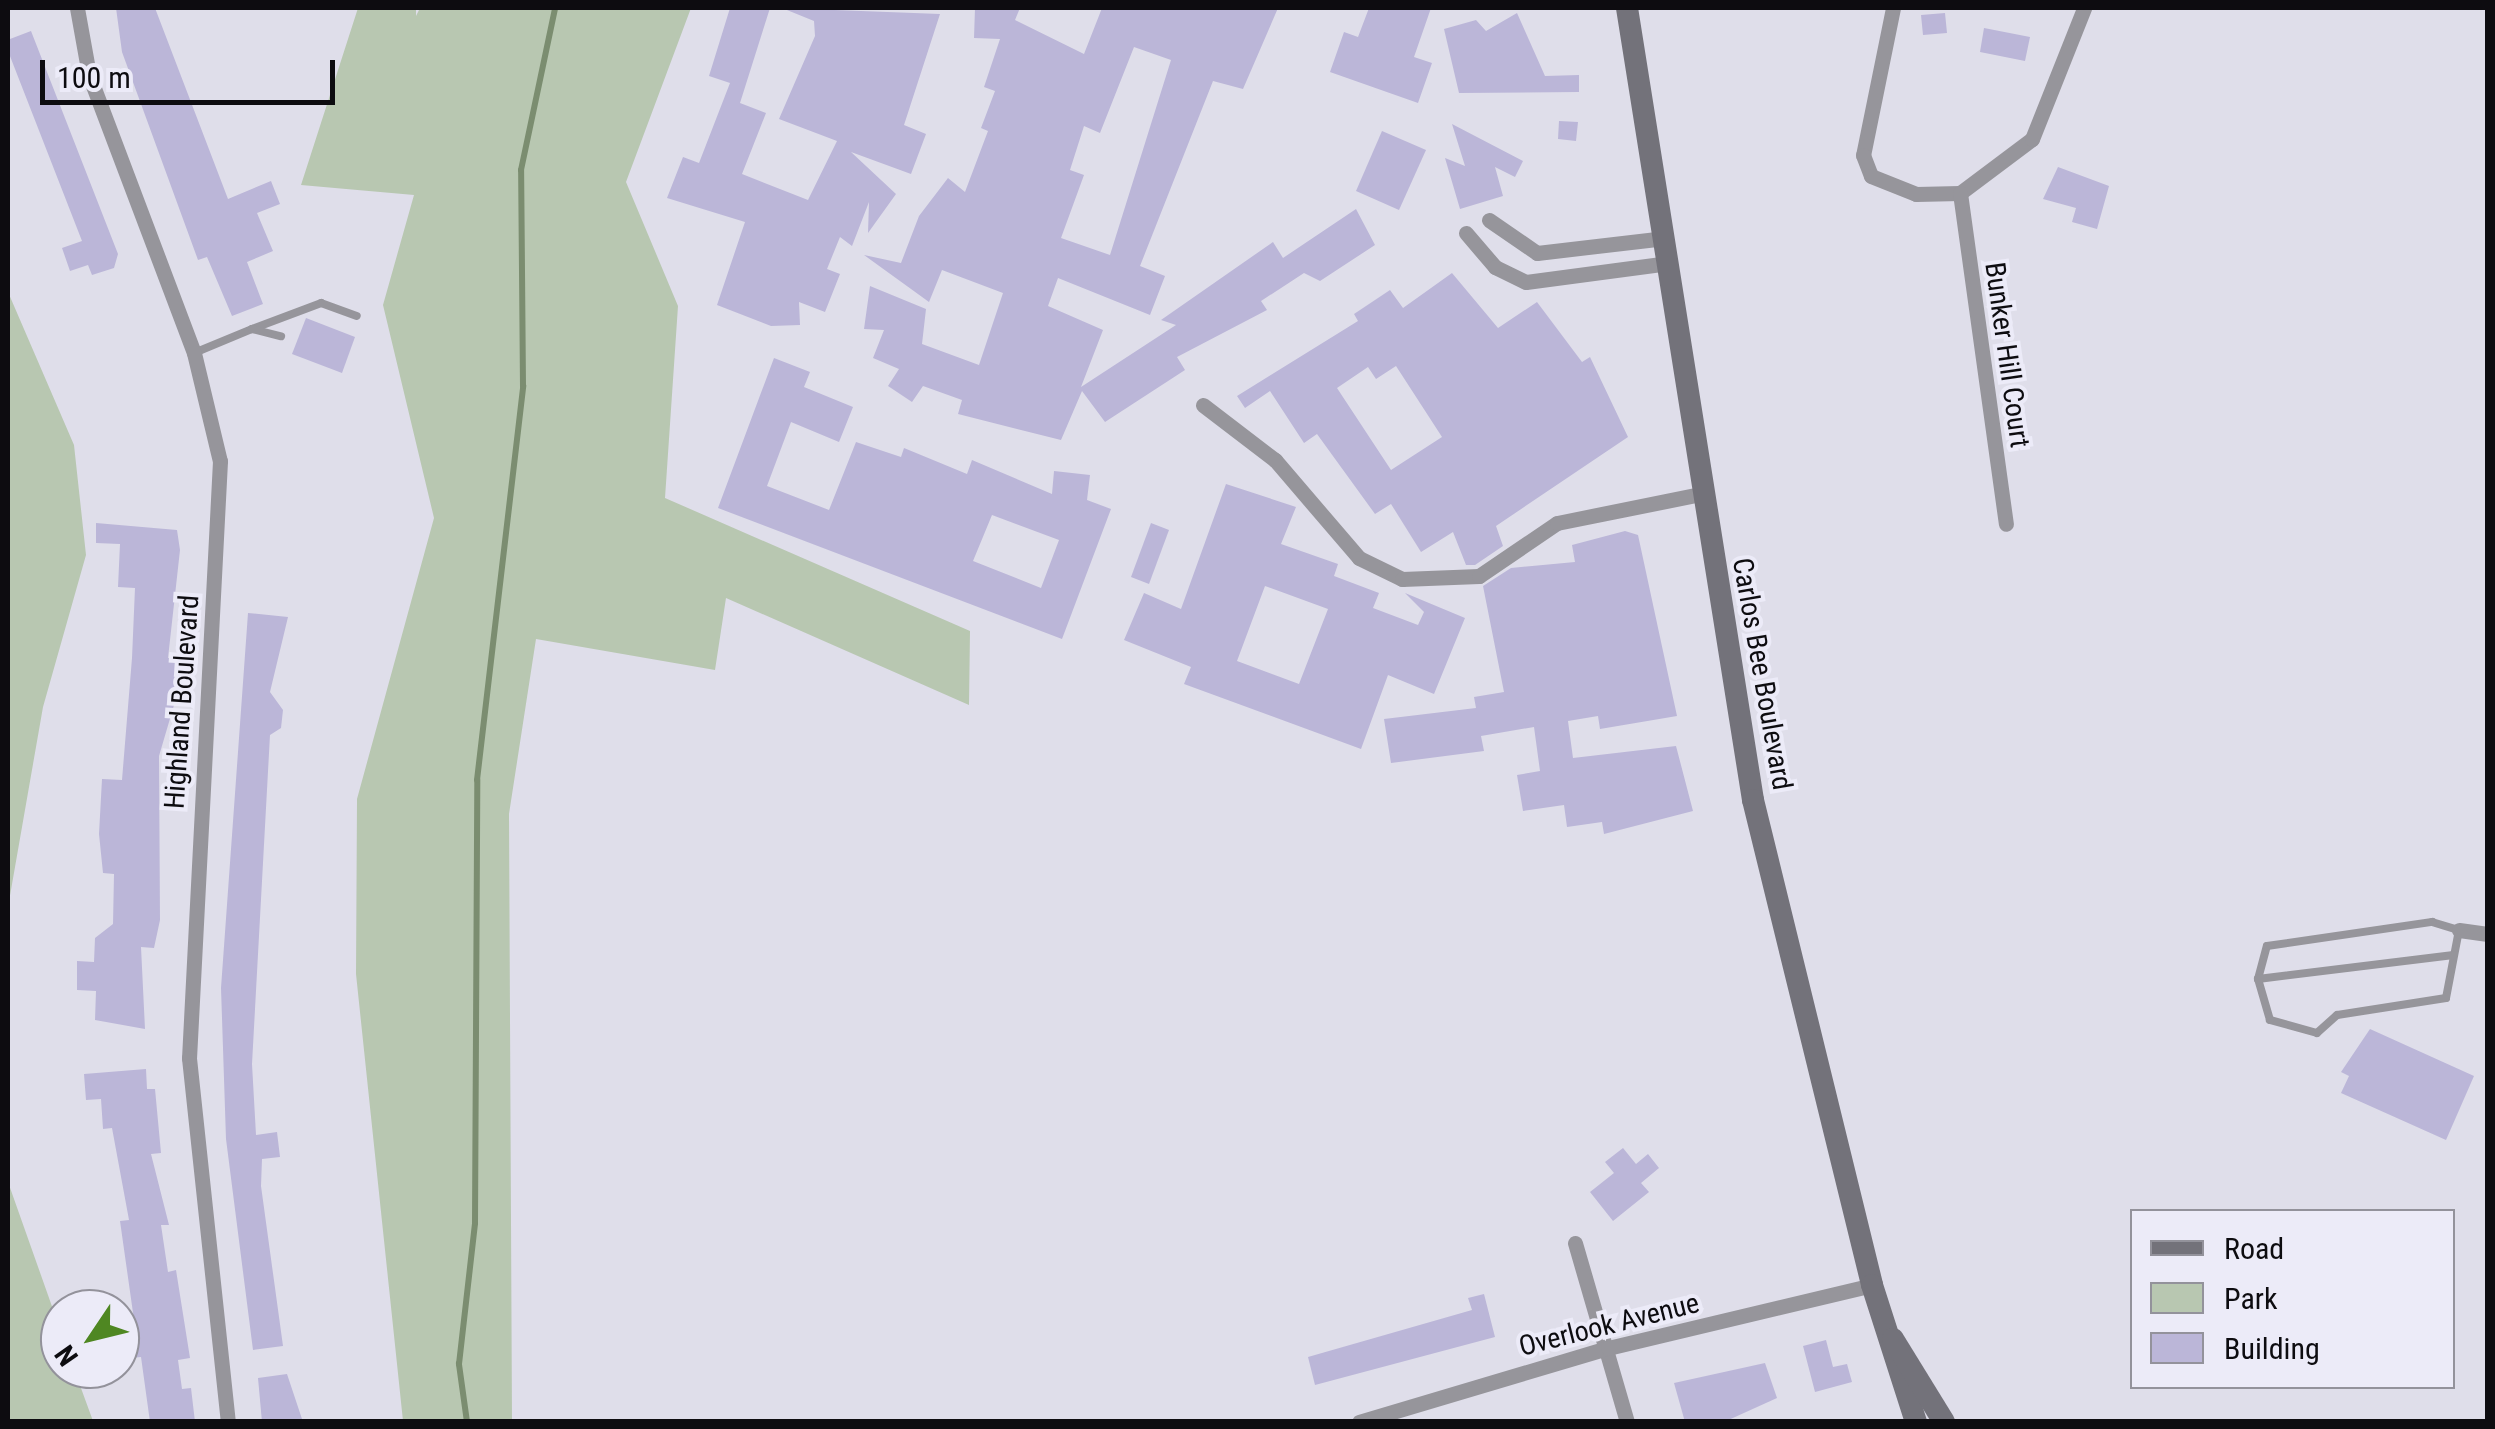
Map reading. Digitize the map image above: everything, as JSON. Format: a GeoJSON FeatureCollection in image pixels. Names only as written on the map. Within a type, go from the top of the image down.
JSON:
{"type":"FeatureCollection","features":[{"type":"Feature","properties":{"kind":"main road","name":"Carlos Bee Boulevard"},"geometry":{"type":"LineString","coordinates":[[1627,8],[1669,264],[1700,494],[1753,800],[1872,1284],[1893,1338],[1944,1422]]}},
{"type":"Feature","properties":{"kind":"main road","name":"Carlos Bee Boulevard"},"geometry":{"type":"LineString","coordinates":[[1893,1338],[1898,1384],[1916,1422]]}},
{"type":"Feature","properties":{"kind":"street","name":"Highland Boulevard"},"geometry":{"type":"LineString","coordinates":[[78,8],[89,76],[194,353],[218,440],[221,507],[189,1058],[228,1422]]}},
{"type":"Feature","properties":{"kind":"street"},"geometry":{"type":"LineString","coordinates":[[1893,8],[1863,155],[1871,176],[1892,190],[1960,193],[2032,139],[2084,8]]}},
{"type":"Feature","properties":{"kind":"street","name":"Bunker Hill Court"},"geometry":{"type":"LineString","coordinates":[[1960,193],[2006,524]]}},
{"type":"Feature","properties":{"kind":"street"},"geometry":{"type":"LineString","coordinates":[[1489,220],[1537,253],[1665,238]]}},
{"type":"Feature","properties":{"kind":"street"},"geometry":{"type":"LineString","coordinates":[[1466,232],[1496,267],[1526,282],[1669,264]]}},
{"type":"Feature","properties":{"kind":"street"},"geometry":{"type":"LineString","coordinates":[[1203,405],[1276,460],[1359,558],[1402,579],[1479,576],[1557,523],[1700,494]]}},
{"type":"Feature","properties":{"kind":"street"},"geometry":{"type":"LineString","coordinates":[[2458,930],[2488,934]]}},
{"type":"Feature","properties":{"kind":"street"},"geometry":{"type":"LineString","coordinates":[[1575,1243],[1627,1422]]}},
{"type":"Feature","properties":{"kind":"street","name":"Overlook Avenue"},"geometry":{"type":"LineString","coordinates":[[1359,1422],[1608,1348],[1872,1284]]}},
{"type":"Feature","properties":{"kind":"lane"},"geometry":{"type":"LineString","coordinates":[[194,353],[320,304],[357,316]]}},
{"type":"Feature","properties":{"kind":"lane"},"geometry":{"type":"LineString","coordinates":[[252,329],[281,336]]}},
{"type":"Feature","properties":{"kind":"lane"},"geometry":{"type":"LineString","coordinates":[[2432,922],[2458,930],[2454,955],[2446,998],[2337,1015],[2318,1033],[2270,1020],[2258,978],[2267,946],[2432,922]]}},
{"type":"Feature","properties":{"kind":"lane"},"geometry":{"type":"LineString","coordinates":[[2258,978],[2454,955]]}},
{"type":"Feature","properties":{"kind":"green space"},"geometry":{"type":"Polygon","coordinates":[[[358,8],[416,8],[416,16],[420,8],[691,8],[626,182],[678,306],[665,498],[970,631],[969,705],[726,598],[715,670],[536,639],[509,814],[512,1421],[403,1421],[356,974],[357,799],[434,518],[383,305],[414,195],[301,185],[358,8]]]}},
{"type":"Feature","properties":{"kind":"green space"},"geometry":{"type":"Polygon","coordinates":[[[8,292],[74,445],[86,555],[43,707],[8,907],[8,292]]]}},
{"type":"Feature","properties":{"kind":"green space"},"geometry":{"type":"Polygon","coordinates":[[[8,1182],[46,1289],[40,1289],[40,1389],[81,1389],[93,1421],[8,1421],[8,1182]]]}},
{"type":"Feature","properties":{"kind":"building"},"geometry":{"type":"Polygon","coordinates":[[[116,8],[155,8],[228,199],[271,181],[280,204],[257,213],[273,251],[247,262],[263,304],[232,316],[207,257],[198,260],[122,52],[116,8]]]}},
{"type":"Feature","properties":{"kind":"building"},"geometry":{"type":"Polygon","coordinates":[[[730,8],[770,8],[740,103],[766,113],[742,174],[808,200],[837,141],[779,119],[815,36],[814,21],[782,8],[940,14],[904,125],[926,134],[911,174],[851,152],[896,194],[868,233],[869,202],[852,246],[840,237],[827,269],[840,274],[825,312],[799,302],[800,325],[771,326],[717,305],[745,222],[667,198],[683,157],[699,163],[730,83],[709,76],[730,8]]]}},
{"type":"Feature","properties":{"kind":"building"},"geometry":{"type":"Polygon","coordinates":[[[975,8],[1020,8],[1015,20],[1084,54],[1102,8],[1278,8],[1243,89],[1213,81],[1140,266],[1165,276],[1150,315],[1058,278],[1048,306],[1103,330],[1081,387],[1176,325],[1161,320],[1273,242],[1283,258],[1356,209],[1375,245],[1320,281],[1304,273],[1261,301],[1267,310],[1177,357],[1185,370],[1105,422],[1082,391],[1061,440],[958,414],[962,400],[923,386],[912,402],[888,386],[899,369],[873,358],[884,330],[864,329],[870,286],[926,309],[922,344],[979,365],[1003,293],[942,270],[929,302],[864,255],[901,263],[919,216],[948,178],[965,192],[988,131],[981,128],[995,91],[984,87],[1000,39],[974,38],[975,8]],[[1134,47],[1100,133],[1084,126],[1070,170],[1084,175],[1061,238],[1110,255],[1171,60],[1134,47]]]}},
{"type":"Feature","properties":{"kind":"building"},"geometry":{"type":"Polygon","coordinates":[[[1369,8],[1431,8],[1414,57],[1432,63],[1418,103],[1330,72],[1344,32],[1358,37],[1369,8]]]}},
{"type":"Feature","properties":{"kind":"building"},"geometry":{"type":"Polygon","coordinates":[[[1517,13],[1545,76],[1579,75],[1579,92],[1459,93],[1444,29],[1476,20],[1486,31],[1517,13]]]}},
{"type":"Feature","properties":{"kind":"building"},"geometry":{"type":"Polygon","coordinates":[[[1945,13],[1947,33],[1923,35],[1921,15],[1945,13]]]}},
{"type":"Feature","properties":{"kind":"building"},"geometry":{"type":"Polygon","coordinates":[[[1984,28],[2030,37],[2025,61],[1980,52],[1984,28]]]}},
{"type":"Feature","properties":{"kind":"building"},"geometry":{"type":"Polygon","coordinates":[[[31,31],[118,254],[114,268],[92,275],[88,265],[70,271],[62,248],[82,241],[8,51],[10,39],[31,31]]]}},
{"type":"Feature","properties":{"kind":"building"},"geometry":{"type":"Polygon","coordinates":[[[1559,121],[1578,122],[1576,141],[1558,139],[1559,121]]]}},
{"type":"Feature","properties":{"kind":"building"},"geometry":{"type":"Polygon","coordinates":[[[1452,124],[1523,161],[1515,177],[1495,167],[1503,196],[1460,209],[1445,158],[1465,166],[1452,124]]]}},
{"type":"Feature","properties":{"kind":"building"},"geometry":{"type":"Polygon","coordinates":[[[1382,131],[1426,150],[1399,210],[1356,191],[1382,131]]]}},
{"type":"Feature","properties":{"kind":"building"},"geometry":{"type":"Polygon","coordinates":[[[2058,167],[2109,186],[2097,229],[2072,222],[2076,208],[2043,199],[2058,167]]]}},
{"type":"Feature","properties":{"kind":"building"},"geometry":{"type":"Polygon","coordinates":[[[1452,273],[1498,328],[1537,302],[1582,362],[1590,357],[1628,437],[1496,526],[1503,546],[1475,565],[1466,565],[1453,532],[1421,552],[1391,504],[1375,514],[1317,434],[1304,443],[1270,391],[1245,408],[1237,396],[1358,321],[1354,314],[1390,290],[1403,308],[1452,273]],[[1396,366],[1376,379],[1368,367],[1337,388],[1391,470],[1442,437],[1396,366]]]}},
{"type":"Feature","properties":{"kind":"building"},"geometry":{"type":"Polygon","coordinates":[[[306,318],[355,337],[342,373],[292,354],[306,318]]]}},
{"type":"Feature","properties":{"kind":"building"},"geometry":{"type":"Polygon","coordinates":[[[774,358],[810,372],[804,387],[853,407],[839,442],[791,422],[767,486],[829,510],[856,442],[901,457],[904,448],[967,474],[972,460],[1052,494],[1054,471],[1090,475],[1087,500],[1111,509],[1062,639],[718,508],[774,358]],[[992,515],[973,561],[1041,588],[1059,540],[992,515]]]}},
{"type":"Feature","properties":{"kind":"building"},"geometry":{"type":"Polygon","coordinates":[[[1226,484],[1296,507],[1281,544],[1338,564],[1334,576],[1379,593],[1373,608],[1418,625],[1424,612],[1405,593],[1465,618],[1434,694],[1388,675],[1361,749],[1184,684],[1191,667],[1124,640],[1144,593],[1181,609],[1226,484]],[[1265,586],[1237,661],[1299,684],[1328,609],[1265,586]]]}},
{"type":"Feature","properties":{"kind":"building"},"geometry":{"type":"Polygon","coordinates":[[[96,523],[177,530],[180,550],[168,658],[176,658],[174,705],[159,756],[160,920],[154,948],[141,947],[145,1029],[95,1020],[96,991],[77,990],[77,961],[94,962],[95,938],[113,924],[114,874],[103,873],[99,834],[102,779],[122,780],[135,588],[118,587],[120,544],[96,543],[96,523]]]}},
{"type":"Feature","properties":{"kind":"building"},"geometry":{"type":"Polygon","coordinates":[[[1151,523],[1169,530],[1149,584],[1131,577],[1151,523]]]}},
{"type":"Feature","properties":{"kind":"building"},"geometry":{"type":"Polygon","coordinates":[[[1625,531],[1638,535],[1677,716],[1600,729],[1598,716],[1568,721],[1573,758],[1676,746],[1693,811],[1604,834],[1602,822],[1567,827],[1564,805],[1523,811],[1517,775],[1540,771],[1534,727],[1481,736],[1484,751],[1391,763],[1384,719],[1476,708],[1474,697],[1504,692],[1483,586],[1511,568],[1575,562],[1572,545],[1625,531]]]}},
{"type":"Feature","properties":{"kind":"building"},"geometry":{"type":"Polygon","coordinates":[[[248,613],[288,617],[270,692],[283,710],[281,728],[270,735],[252,1064],[256,1135],[277,1132],[280,1157],[262,1159],[261,1186],[283,1346],[253,1350],[226,1139],[221,988],[248,613]]]}},
{"type":"Feature","properties":{"kind":"building"},"geometry":{"type":"Polygon","coordinates":[[[2370,1029],[2474,1076],[2446,1140],[2341,1093],[2349,1076],[2341,1072],[2370,1029]]]}},
{"type":"Feature","properties":{"kind":"building"},"geometry":{"type":"Polygon","coordinates":[[[146,1069],[147,1089],[155,1089],[161,1153],[151,1154],[169,1225],[161,1225],[168,1272],[176,1270],[190,1358],[178,1360],[182,1389],[191,1388],[195,1422],[150,1422],[140,1357],[140,1289],[130,1289],[120,1221],[129,1220],[112,1128],[103,1129],[101,1099],[86,1100],[84,1074],[146,1069]]]}},
{"type":"Feature","properties":{"kind":"building"},"geometry":{"type":"Polygon","coordinates":[[[1623,1148],[1636,1164],[1648,1154],[1659,1168],[1641,1183],[1649,1192],[1613,1221],[1590,1192],[1614,1173],[1605,1162],[1623,1148]]]}},
{"type":"Feature","properties":{"kind":"building"},"geometry":{"type":"Polygon","coordinates":[[[1484,1294],[1495,1337],[1315,1385],[1308,1357],[1472,1310],[1468,1298],[1484,1294]]]}},
{"type":"Feature","properties":{"kind":"building"},"geometry":{"type":"Polygon","coordinates":[[[1826,1340],[1833,1367],[1847,1364],[1852,1382],[1815,1392],[1803,1346],[1826,1340]]]}},
{"type":"Feature","properties":{"kind":"building"},"geometry":{"type":"Polygon","coordinates":[[[1765,1363],[1777,1398],[1724,1422],[1685,1422],[1674,1383],[1765,1363]]]}},
{"type":"Feature","properties":{"kind":"building"},"geometry":{"type":"Polygon","coordinates":[[[287,1374],[303,1422],[262,1422],[258,1378],[287,1374]]]}},
{"type":"Feature","properties":{"kind":"waterway"},"geometry":{"type":"LineString","coordinates":[[467,1422],[459,1364],[475,1223],[477,780],[523,386],[521,170],[555,8]]}}]}
